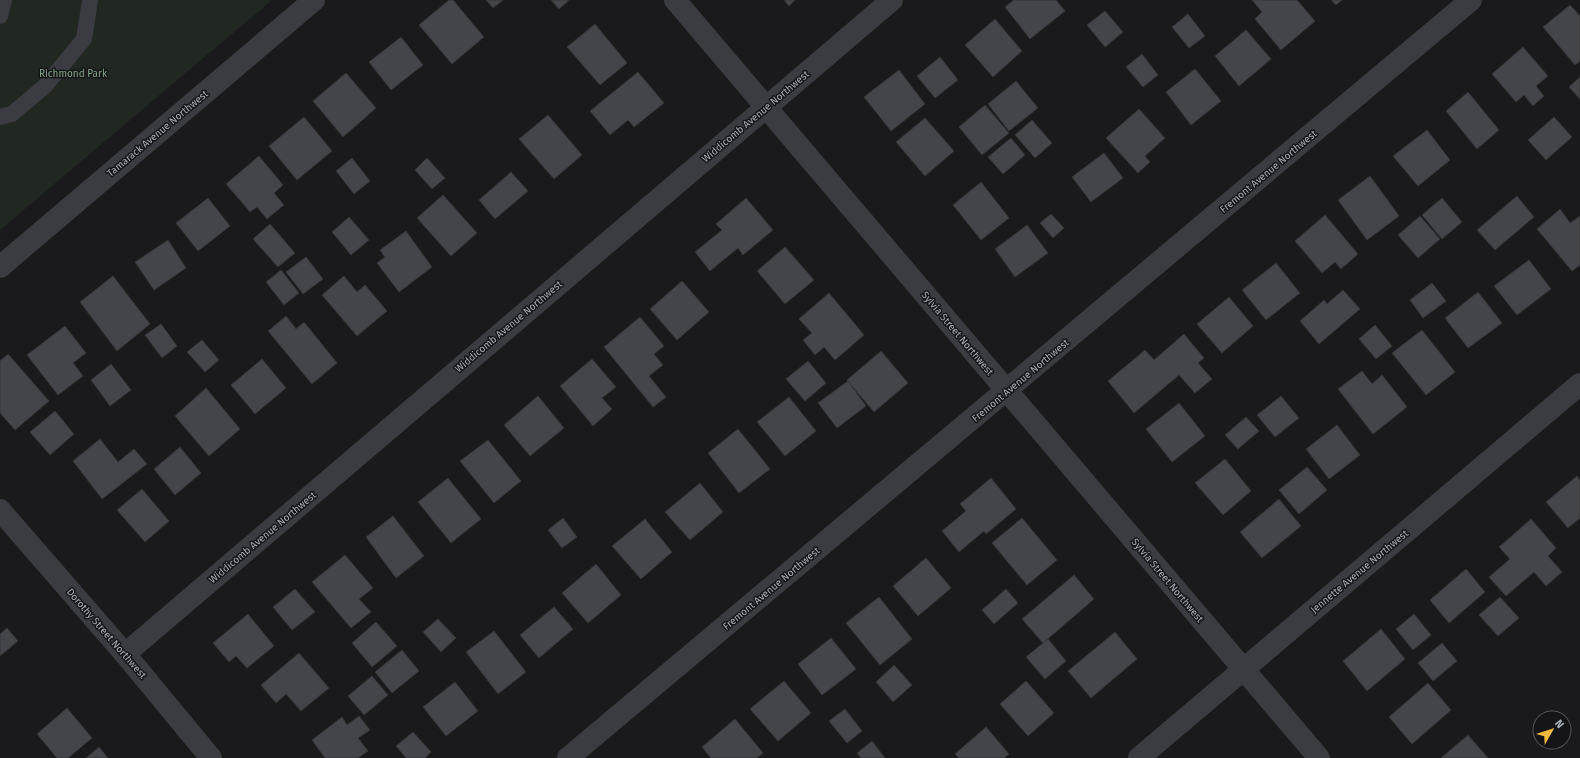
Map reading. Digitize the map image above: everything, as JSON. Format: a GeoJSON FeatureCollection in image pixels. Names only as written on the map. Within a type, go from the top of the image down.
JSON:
{"type":"FeatureCollection","features":[{"type":"Feature","properties":{"kind":"street","name":"Tamarack Avenue Northwest"},"geometry":{"type":"LineString","coordinates":[[0,267],[314,0]]}},
{"type":"Feature","properties":{"kind":"street","name":"Sylvia Street Northwest"},"geometry":{"type":"LineString","coordinates":[[676,0],[1319,758]]}},
{"type":"Feature","properties":{"kind":"street","name":"Widdicomb Avenue Northwest"},"geometry":{"type":"LineString","coordinates":[[125,654],[892,0]]}},
{"type":"Feature","properties":{"kind":"street","name":"Fremont Avenue Northwest"},"geometry":{"type":"LineString","coordinates":[[568,758],[1471,0]]}},
{"type":"Feature","properties":{"kind":"street","name":"Jennette Avenue Northwest"},"geometry":{"type":"LineString","coordinates":[[1139,758],[1580,384]]}},
{"type":"Feature","properties":{"kind":"street","name":"Dorothy Street Northwest"},"geometry":{"type":"LineString","coordinates":[[0,510],[125,654],[211,758]]}},
{"type":"Feature","properties":{"kind":"lane"},"geometry":{"type":"LineString","coordinates":[[0,16],[4,0]]}},
{"type":"Feature","properties":{"kind":"lane"},"geometry":{"type":"LineString","coordinates":[[0,117],[12,114],[45,86],[84,39],[90,0]]}},
{"type":"Feature","properties":{"kind":"green space","name":"Richmond Park"},"geometry":{"type":"Polygon","coordinates":[[[0,0],[272,0],[0,230],[0,0]]]}},
{"type":"Feature","properties":{"kind":"building"},"geometry":{"type":"Polygon","coordinates":[[[449,0],[453,0],[484,37],[452,64],[419,25],[449,0]]]}},
{"type":"Feature","properties":{"kind":"building"},"geometry":{"type":"Polygon","coordinates":[[[486,0],[503,0],[493,8],[486,0]]]}},
{"type":"Feature","properties":{"kind":"building"},"geometry":{"type":"Polygon","coordinates":[[[551,0],[569,0],[559,9],[551,0]]]}},
{"type":"Feature","properties":{"kind":"building"},"geometry":{"type":"Polygon","coordinates":[[[784,0],[795,0],[789,6],[784,0]]]}},
{"type":"Feature","properties":{"kind":"building"},"geometry":{"type":"Polygon","coordinates":[[[1014,0],[1056,0],[1065,11],[1030,39],[1005,7],[1014,0]]]}},
{"type":"Feature","properties":{"kind":"building"},"geometry":{"type":"Polygon","coordinates":[[[1252,0],[1297,0],[1315,21],[1281,50],[1255,19],[1262,12],[1252,0]]]}},
{"type":"Feature","properties":{"kind":"building"},"geometry":{"type":"Polygon","coordinates":[[[1331,0],[1342,0],[1336,5],[1331,0]]]}},
{"type":"Feature","properties":{"kind":"building"},"geometry":{"type":"Polygon","coordinates":[[[1570,5],[1580,16],[1580,61],[1575,65],[1543,27],[1570,5]]]}},
{"type":"Feature","properties":{"kind":"building"},"geometry":{"type":"Polygon","coordinates":[[[1105,11],[1123,32],[1105,47],[1087,25],[1105,11]]]}},
{"type":"Feature","properties":{"kind":"building"},"geometry":{"type":"Polygon","coordinates":[[[1188,14],[1205,36],[1189,48],[1172,27],[1188,14]]]}},
{"type":"Feature","properties":{"kind":"building"},"geometry":{"type":"Polygon","coordinates":[[[995,19],[1022,51],[993,77],[965,45],[995,19]]]}},
{"type":"Feature","properties":{"kind":"building"},"geometry":{"type":"Polygon","coordinates":[[[595,24],[627,63],[600,85],[567,47],[595,24]]]}},
{"type":"Feature","properties":{"kind":"building"},"geometry":{"type":"Polygon","coordinates":[[[1246,30],[1271,59],[1239,86],[1215,56],[1246,30]]]}},
{"type":"Feature","properties":{"kind":"building"},"geometry":{"type":"Polygon","coordinates":[[[401,37],[423,65],[391,90],[369,62],[401,37]]]}},
{"type":"Feature","properties":{"kind":"building"},"geometry":{"type":"Polygon","coordinates":[[[1523,47],[1548,76],[1536,86],[1544,96],[1533,106],[1524,95],[1516,102],[1492,74],[1523,47]]]}},
{"type":"Feature","properties":{"kind":"building"},"geometry":{"type":"Polygon","coordinates":[[[1142,54],[1158,75],[1143,87],[1126,67],[1142,54]]]}},
{"type":"Feature","properties":{"kind":"building"},"geometry":{"type":"Polygon","coordinates":[[[940,57],[958,80],[935,98],[917,76],[940,57]]]}},
{"type":"Feature","properties":{"kind":"building"},"geometry":{"type":"Polygon","coordinates":[[[1195,69],[1221,101],[1191,125],[1166,92],[1195,69]]]}},
{"type":"Feature","properties":{"kind":"building"},"geometry":{"type":"Polygon","coordinates":[[[899,70],[925,104],[891,131],[864,97],[899,70]]]}},
{"type":"Feature","properties":{"kind":"building"},"geometry":{"type":"Polygon","coordinates":[[[638,72],[664,103],[634,127],[628,120],[610,135],[590,111],[638,72]]]}},
{"type":"Feature","properties":{"kind":"building"},"geometry":{"type":"Polygon","coordinates":[[[346,73],[376,108],[343,137],[313,101],[346,73]]]}},
{"type":"Feature","properties":{"kind":"building"},"geometry":{"type":"Polygon","coordinates":[[[1580,77],[1580,99],[1569,87],[1580,77]]]}},
{"type":"Feature","properties":{"kind":"building"},"geometry":{"type":"Polygon","coordinates":[[[1016,81],[1038,108],[1009,131],[988,104],[1016,81]]]}},
{"type":"Feature","properties":{"kind":"building"},"geometry":{"type":"Polygon","coordinates":[[[1468,92],[1499,130],[1477,149],[1446,111],[1468,92]]]}},
{"type":"Feature","properties":{"kind":"building"},"geometry":{"type":"Polygon","coordinates":[[[985,105],[1009,133],[982,155],[959,127],[985,105]]]}},
{"type":"Feature","properties":{"kind":"building"},"geometry":{"type":"Polygon","coordinates":[[[1139,109],[1165,138],[1145,156],[1150,162],[1138,173],[1106,138],[1139,109]]]}},
{"type":"Feature","properties":{"kind":"building"},"geometry":{"type":"Polygon","coordinates":[[[548,115],[582,155],[554,179],[519,139],[548,115]]]}},
{"type":"Feature","properties":{"kind":"building"},"geometry":{"type":"Polygon","coordinates":[[[304,117],[332,151],[297,180],[269,146],[304,117]]]}},
{"type":"Feature","properties":{"kind":"building"},"geometry":{"type":"Polygon","coordinates":[[[1554,117],[1572,137],[1546,160],[1528,140],[1554,117]]]}},
{"type":"Feature","properties":{"kind":"building"},"geometry":{"type":"Polygon","coordinates":[[[925,118],[954,151],[925,176],[896,142],[925,118]]]}},
{"type":"Feature","properties":{"kind":"building"},"geometry":{"type":"Polygon","coordinates":[[[1032,120],[1052,143],[1035,158],[1015,135],[1032,120]]]}},
{"type":"Feature","properties":{"kind":"building"},"geometry":{"type":"Polygon","coordinates":[[[1427,130],[1450,160],[1418,186],[1393,156],[1427,130]]]}},
{"type":"Feature","properties":{"kind":"building"},"geometry":{"type":"Polygon","coordinates":[[[1011,138],[1025,155],[1003,174],[988,157],[1011,138]]]}},
{"type":"Feature","properties":{"kind":"building"},"geometry":{"type":"Polygon","coordinates":[[[1104,153],[1123,178],[1091,202],[1072,177],[1104,153]]]}},
{"type":"Feature","properties":{"kind":"building"},"geometry":{"type":"Polygon","coordinates":[[[259,156],[283,185],[274,193],[284,205],[267,219],[257,207],[250,212],[226,184],[259,156]]]}},
{"type":"Feature","properties":{"kind":"building"},"geometry":{"type":"Polygon","coordinates":[[[352,158],[370,181],[354,194],[336,171],[352,158]]]}},
{"type":"Feature","properties":{"kind":"building"},"geometry":{"type":"Polygon","coordinates":[[[427,158],[445,178],[432,189],[415,170],[427,158]]]}},
{"type":"Feature","properties":{"kind":"building"},"geometry":{"type":"Polygon","coordinates":[[[511,172],[528,191],[495,219],[479,200],[511,172]]]}},
{"type":"Feature","properties":{"kind":"building"},"geometry":{"type":"Polygon","coordinates":[[[1370,176],[1399,216],[1367,240],[1338,200],[1370,176]]]}},
{"type":"Feature","properties":{"kind":"building"},"geometry":{"type":"Polygon","coordinates":[[[981,182],[1009,218],[981,240],[953,205],[981,182]]]}},
{"type":"Feature","properties":{"kind":"building"},"geometry":{"type":"Polygon","coordinates":[[[443,195],[477,233],[451,256],[417,218],[443,195]]]}},
{"type":"Feature","properties":{"kind":"building"},"geometry":{"type":"Polygon","coordinates":[[[1517,196],[1534,217],[1495,250],[1477,230],[1517,196]]]}},
{"type":"Feature","properties":{"kind":"building"},"geometry":{"type":"Polygon","coordinates":[[[208,198],[230,226],[198,251],[176,223],[208,198]]]}},
{"type":"Feature","properties":{"kind":"building"},"geometry":{"type":"Polygon","coordinates":[[[746,198],[773,230],[743,255],[738,248],[710,271],[695,252],[722,230],[716,224],[746,198]]]}},
{"type":"Feature","properties":{"kind":"building"},"geometry":{"type":"Polygon","coordinates":[[[1442,198],[1462,222],[1442,239],[1422,215],[1442,198]]]}},
{"type":"Feature","properties":{"kind":"building"},"geometry":{"type":"Polygon","coordinates":[[[1560,209],[1570,223],[1580,216],[1580,265],[1572,271],[1537,229],[1560,209]]]}},
{"type":"Feature","properties":{"kind":"building"},"geometry":{"type":"Polygon","coordinates":[[[1051,214],[1064,228],[1053,238],[1040,223],[1051,214]]]}},
{"type":"Feature","properties":{"kind":"building"},"geometry":{"type":"Polygon","coordinates":[[[1325,215],[1358,254],[1341,269],[1335,262],[1322,273],[1295,241],[1325,215]]]}},
{"type":"Feature","properties":{"kind":"building"},"geometry":{"type":"Polygon","coordinates":[[[1420,216],[1440,239],[1418,258],[1398,235],[1420,216]]]}},
{"type":"Feature","properties":{"kind":"building"},"geometry":{"type":"Polygon","coordinates":[[[349,217],[369,240],[351,255],[332,232],[349,217]]]}},
{"type":"Feature","properties":{"kind":"building"},"geometry":{"type":"Polygon","coordinates":[[[270,224],[295,253],[278,267],[253,239],[270,224]]]}},
{"type":"Feature","properties":{"kind":"building"},"geometry":{"type":"Polygon","coordinates":[[[1027,225],[1048,253],[1015,277],[995,249],[1027,225]]]}},
{"type":"Feature","properties":{"kind":"building"},"geometry":{"type":"Polygon","coordinates":[[[406,231],[432,267],[399,292],[377,263],[385,257],[380,250],[406,231]]]}},
{"type":"Feature","properties":{"kind":"building"},"geometry":{"type":"Polygon","coordinates":[[[168,240],[186,268],[154,290],[135,262],[168,240]]]}},
{"type":"Feature","properties":{"kind":"building"},"geometry":{"type":"Polygon","coordinates":[[[785,247],[814,280],[785,304],[757,271],[785,247]]]}},
{"type":"Feature","properties":{"kind":"building"},"geometry":{"type":"Polygon","coordinates":[[[306,257],[323,279],[303,294],[286,272],[306,257]]]}},
{"type":"Feature","properties":{"kind":"building"},"geometry":{"type":"Polygon","coordinates":[[[1529,260],[1551,289],[1517,315],[1494,286],[1529,260]]]}},
{"type":"Feature","properties":{"kind":"building"},"geometry":{"type":"Polygon","coordinates":[[[1276,263],[1300,293],[1266,320],[1242,290],[1276,263]]]}},
{"type":"Feature","properties":{"kind":"building"},"geometry":{"type":"Polygon","coordinates":[[[281,270],[299,293],[284,305],[266,282],[281,270]]]}},
{"type":"Feature","properties":{"kind":"building"},"geometry":{"type":"Polygon","coordinates":[[[113,276],[150,324],[117,351],[80,302],[113,276]]]}},
{"type":"Feature","properties":{"kind":"building"},"geometry":{"type":"Polygon","coordinates":[[[344,276],[357,292],[365,285],[387,311],[357,336],[322,295],[344,276]]]}},
{"type":"Feature","properties":{"kind":"building"},"geometry":{"type":"Polygon","coordinates":[[[682,281],[709,312],[677,340],[650,309],[682,281]]]}},
{"type":"Feature","properties":{"kind":"building"},"geometry":{"type":"Polygon","coordinates":[[[1432,283],[1446,301],[1423,318],[1410,300],[1432,283]]]}},
{"type":"Feature","properties":{"kind":"building"},"geometry":{"type":"Polygon","coordinates":[[[1343,290],[1360,309],[1319,344],[1300,321],[1324,300],[1327,304],[1343,290]]]}},
{"type":"Feature","properties":{"kind":"building"},"geometry":{"type":"Polygon","coordinates":[[[1478,292],[1502,323],[1468,348],[1445,318],[1478,292]]]}},
{"type":"Feature","properties":{"kind":"building"},"geometry":{"type":"Polygon","coordinates":[[[829,293],[864,335],[835,360],[824,347],[815,355],[803,340],[812,333],[799,319],[829,293]]]}},
{"type":"Feature","properties":{"kind":"building"},"geometry":{"type":"Polygon","coordinates":[[[1229,297],[1253,326],[1222,353],[1197,324],[1229,297]]]}},
{"type":"Feature","properties":{"kind":"building"},"geometry":{"type":"Polygon","coordinates":[[[286,316],[296,329],[304,322],[337,363],[312,384],[268,331],[286,316]]]}},
{"type":"Feature","properties":{"kind":"building"},"geometry":{"type":"Polygon","coordinates":[[[640,317],[664,346],[654,354],[663,365],[649,376],[666,397],[653,407],[604,347],[640,317]]]}},
{"type":"Feature","properties":{"kind":"building"},"geometry":{"type":"Polygon","coordinates":[[[161,324],[177,346],[162,358],[145,335],[161,324]]]}},
{"type":"Feature","properties":{"kind":"building"},"geometry":{"type":"Polygon","coordinates":[[[1375,325],[1392,346],[1376,359],[1359,339],[1375,325]]]}},
{"type":"Feature","properties":{"kind":"building"},"geometry":{"type":"Polygon","coordinates":[[[65,326],[86,353],[73,363],[83,376],[58,395],[27,355],[65,326]]]}},
{"type":"Feature","properties":{"kind":"building"},"geometry":{"type":"Polygon","coordinates":[[[1422,330],[1455,372],[1426,395],[1392,353],[1422,330]]]}},
{"type":"Feature","properties":{"kind":"building"},"geometry":{"type":"Polygon","coordinates":[[[1184,334],[1204,358],[1198,363],[1212,379],[1195,393],[1179,375],[1134,413],[1108,381],[1145,350],[1154,360],[1184,334]]]}},
{"type":"Feature","properties":{"kind":"building"},"geometry":{"type":"Polygon","coordinates":[[[202,340],[219,360],[205,372],[187,352],[202,340]]]}},
{"type":"Feature","properties":{"kind":"building"},"geometry":{"type":"Polygon","coordinates":[[[881,351],[908,383],[874,412],[847,380],[881,351]]]}},
{"type":"Feature","properties":{"kind":"building"},"geometry":{"type":"Polygon","coordinates":[[[8,354],[49,401],[15,430],[0,413],[0,361],[8,354]]]}},
{"type":"Feature","properties":{"kind":"building"},"geometry":{"type":"Polygon","coordinates":[[[262,359],[286,388],[255,414],[231,385],[262,359]]]}},
{"type":"Feature","properties":{"kind":"building"},"geometry":{"type":"Polygon","coordinates":[[[592,359],[616,387],[602,398],[612,409],[593,426],[560,386],[592,359]]]}},
{"type":"Feature","properties":{"kind":"building"},"geometry":{"type":"Polygon","coordinates":[[[808,361],[826,383],[805,401],[786,379],[808,361]]]}},
{"type":"Feature","properties":{"kind":"building"},"geometry":{"type":"Polygon","coordinates":[[[111,364],[131,390],[110,406],[91,380],[111,364]]]}},
{"type":"Feature","properties":{"kind":"building"},"geometry":{"type":"Polygon","coordinates":[[[1362,371],[1372,384],[1382,375],[1407,407],[1373,434],[1338,389],[1362,371]]]}},
{"type":"Feature","properties":{"kind":"building"},"geometry":{"type":"Polygon","coordinates":[[[848,381],[866,406],[837,428],[818,403],[848,381]]]}},
{"type":"Feature","properties":{"kind":"building"},"geometry":{"type":"Polygon","coordinates":[[[206,388],[240,429],[209,456],[175,416],[206,388]]]}},
{"type":"Feature","properties":{"kind":"building"},"geometry":{"type":"Polygon","coordinates":[[[538,396],[564,428],[530,456],[504,425],[538,396]]]}},
{"type":"Feature","properties":{"kind":"building"},"geometry":{"type":"Polygon","coordinates":[[[1281,396],[1299,418],[1275,437],[1257,415],[1281,396]]]}},
{"type":"Feature","properties":{"kind":"building"},"geometry":{"type":"Polygon","coordinates":[[[789,397],[816,431],[785,456],[757,422],[789,397]]]}},
{"type":"Feature","properties":{"kind":"building"},"geometry":{"type":"Polygon","coordinates":[[[1179,403],[1205,436],[1172,462],[1146,429],[1179,403]]]}},
{"type":"Feature","properties":{"kind":"building"},"geometry":{"type":"Polygon","coordinates":[[[55,411],[74,434],[50,455],[30,432],[55,411]]]}},
{"type":"Feature","properties":{"kind":"building"},"geometry":{"type":"Polygon","coordinates":[[[1246,417],[1259,431],[1238,449],[1225,435],[1246,417]]]}},
{"type":"Feature","properties":{"kind":"building"},"geometry":{"type":"Polygon","coordinates":[[[1337,425],[1360,455],[1329,479],[1306,449],[1337,425]]]}},
{"type":"Feature","properties":{"kind":"building"},"geometry":{"type":"Polygon","coordinates":[[[738,429],[770,469],[739,493],[708,453],[738,429]]]}},
{"type":"Feature","properties":{"kind":"building"},"geometry":{"type":"Polygon","coordinates":[[[100,439],[118,462],[134,449],[147,464],[102,499],[73,461],[100,439]]]}},
{"type":"Feature","properties":{"kind":"building"},"geometry":{"type":"Polygon","coordinates":[[[488,440],[521,481],[494,503],[460,461],[488,440]]]}},
{"type":"Feature","properties":{"kind":"building"},"geometry":{"type":"Polygon","coordinates":[[[180,447],[201,473],[175,495],[154,469],[180,447]]]}},
{"type":"Feature","properties":{"kind":"building"},"geometry":{"type":"Polygon","coordinates":[[[1225,459],[1251,491],[1223,515],[1195,483],[1225,459]]]}},
{"type":"Feature","properties":{"kind":"building"},"geometry":{"type":"Polygon","coordinates":[[[1307,467],[1327,490],[1299,514],[1279,490],[1307,467]]]}},
{"type":"Feature","properties":{"kind":"building"},"geometry":{"type":"Polygon","coordinates":[[[1577,476],[1580,480],[1580,518],[1568,528],[1546,502],[1577,476]]]}},
{"type":"Feature","properties":{"kind":"building"},"geometry":{"type":"Polygon","coordinates":[[[448,478],[481,519],[451,543],[418,502],[448,478]]]}},
{"type":"Feature","properties":{"kind":"building"},"geometry":{"type":"Polygon","coordinates":[[[991,478],[1016,509],[986,534],[984,531],[959,552],[942,531],[966,511],[960,504],[991,478]]]}},
{"type":"Feature","properties":{"kind":"building"},"geometry":{"type":"Polygon","coordinates":[[[700,483],[723,512],[690,540],[665,512],[700,483]]]}},
{"type":"Feature","properties":{"kind":"building"},"geometry":{"type":"Polygon","coordinates":[[[142,489],[169,521],[145,542],[117,510],[142,489]]]}},
{"type":"Feature","properties":{"kind":"building"},"geometry":{"type":"Polygon","coordinates":[[[1279,499],[1301,526],[1262,558],[1240,532],[1279,499]]]}},
{"type":"Feature","properties":{"kind":"building"},"geometry":{"type":"Polygon","coordinates":[[[393,516],[424,556],[396,578],[366,537],[393,516]]]}},
{"type":"Feature","properties":{"kind":"building"},"geometry":{"type":"Polygon","coordinates":[[[563,518],[577,537],[562,548],[548,530],[563,518]]]}},
{"type":"Feature","properties":{"kind":"building"},"geometry":{"type":"Polygon","coordinates":[[[1022,518],[1057,560],[1027,585],[992,543],[1022,518]]]}},
{"type":"Feature","properties":{"kind":"building"},"geometry":{"type":"Polygon","coordinates":[[[645,519],[672,552],[641,579],[612,546],[645,519]]]}},
{"type":"Feature","properties":{"kind":"building"},"geometry":{"type":"Polygon","coordinates":[[[1531,519],[1556,548],[1548,556],[1562,572],[1546,586],[1534,572],[1506,596],[1489,577],[1510,559],[1499,547],[1531,519]]]}},
{"type":"Feature","properties":{"kind":"building"},"geometry":{"type":"Polygon","coordinates":[[[345,555],[373,588],[359,599],[371,612],[351,628],[312,582],[345,555]]]}},
{"type":"Feature","properties":{"kind":"building"},"geometry":{"type":"Polygon","coordinates":[[[926,558],[951,588],[918,616],[893,586],[926,558]]]}},
{"type":"Feature","properties":{"kind":"building"},"geometry":{"type":"Polygon","coordinates":[[[596,564],[621,595],[588,623],[562,593],[596,564]]]}},
{"type":"Feature","properties":{"kind":"building"},"geometry":{"type":"Polygon","coordinates":[[[1466,569],[1485,592],[1449,623],[1430,600],[1466,569]]]}},
{"type":"Feature","properties":{"kind":"building"},"geometry":{"type":"Polygon","coordinates":[[[1074,575],[1094,599],[1043,643],[1022,619],[1074,575]]]}},
{"type":"Feature","properties":{"kind":"building"},"geometry":{"type":"Polygon","coordinates":[[[295,589],[315,612],[292,630],[273,607],[295,589]]]}},
{"type":"Feature","properties":{"kind":"building"},"geometry":{"type":"Polygon","coordinates":[[[1006,589],[1018,603],[994,624],[982,610],[1006,589]]]}},
{"type":"Feature","properties":{"kind":"building"},"geometry":{"type":"Polygon","coordinates":[[[879,597],[912,639],[880,665],[846,623],[879,597]]]}},
{"type":"Feature","properties":{"kind":"building"},"geometry":{"type":"Polygon","coordinates":[[[1500,597],[1519,618],[1498,636],[1479,615],[1500,597]]]}},
{"type":"Feature","properties":{"kind":"building"},"geometry":{"type":"Polygon","coordinates":[[[554,607],[573,629],[539,658],[520,635],[554,607]]]}},
{"type":"Feature","properties":{"kind":"building"},"geometry":{"type":"Polygon","coordinates":[[[248,614],[274,646],[247,668],[236,656],[229,662],[213,643],[248,614]]]}},
{"type":"Feature","properties":{"kind":"building"},"geometry":{"type":"Polygon","coordinates":[[[1414,614],[1431,635],[1413,650],[1396,629],[1414,614]]]}},
{"type":"Feature","properties":{"kind":"building"},"geometry":{"type":"Polygon","coordinates":[[[438,619],[456,638],[441,652],[423,632],[438,619]]]}},
{"type":"Feature","properties":{"kind":"building"},"geometry":{"type":"Polygon","coordinates":[[[376,622],[397,646],[372,667],[352,643],[376,622]]]}},
{"type":"Feature","properties":{"kind":"building"},"geometry":{"type":"Polygon","coordinates":[[[7,628],[18,641],[0,656],[0,634],[7,628]]]}},
{"type":"Feature","properties":{"kind":"building"},"geometry":{"type":"Polygon","coordinates":[[[1381,629],[1405,659],[1367,691],[1343,661],[1381,629]]]}},
{"type":"Feature","properties":{"kind":"building"},"geometry":{"type":"Polygon","coordinates":[[[494,631],[526,672],[498,694],[466,652],[494,631]]]}},
{"type":"Feature","properties":{"kind":"building"},"geometry":{"type":"Polygon","coordinates":[[[1115,632],[1137,659],[1091,698],[1068,671],[1115,632]]]}},
{"type":"Feature","properties":{"kind":"building"},"geometry":{"type":"Polygon","coordinates":[[[831,638],[856,669],[822,695],[798,664],[831,638]]]}},
{"type":"Feature","properties":{"kind":"building"},"geometry":{"type":"Polygon","coordinates":[[[1048,639],[1066,661],[1045,679],[1026,657],[1048,639]]]}},
{"type":"Feature","properties":{"kind":"building"},"geometry":{"type":"Polygon","coordinates":[[[1442,643],[1457,661],[1433,681],[1418,663],[1442,643]]]}},
{"type":"Feature","properties":{"kind":"building"},"geometry":{"type":"Polygon","coordinates":[[[402,650],[419,671],[392,693],[375,672],[402,650]]]}},
{"type":"Feature","properties":{"kind":"building"},"geometry":{"type":"Polygon","coordinates":[[[299,653],[329,688],[301,711],[286,694],[276,703],[261,685],[299,653]]]}},
{"type":"Feature","properties":{"kind":"building"},"geometry":{"type":"Polygon","coordinates":[[[894,665],[912,685],[893,702],[876,682],[894,665]]]}},
{"type":"Feature","properties":{"kind":"building"},"geometry":{"type":"Polygon","coordinates":[[[372,676],[388,695],[364,715],[348,696],[372,676]]]}},
{"type":"Feature","properties":{"kind":"building"},"geometry":{"type":"Polygon","coordinates":[[[784,681],[811,713],[778,741],[750,709],[784,681]]]}},
{"type":"Feature","properties":{"kind":"building"},"geometry":{"type":"Polygon","coordinates":[[[1026,681],[1054,713],[1028,736],[1000,704],[1026,681]]]}},
{"type":"Feature","properties":{"kind":"building"},"geometry":{"type":"Polygon","coordinates":[[[455,682],[478,711],[446,736],[423,707],[455,682]]]}},
{"type":"Feature","properties":{"kind":"building"},"geometry":{"type":"Polygon","coordinates":[[[1428,683],[1451,710],[1412,744],[1389,717],[1428,683]]]}},
{"type":"Feature","properties":{"kind":"building"},"geometry":{"type":"Polygon","coordinates":[[[67,708],[92,738],[68,758],[57,758],[37,734],[67,708]]]}},
{"type":"Feature","properties":{"kind":"building"},"geometry":{"type":"Polygon","coordinates":[[[845,709],[862,731],[847,743],[829,721],[845,709]]]}},
{"type":"Feature","properties":{"kind":"building"},"geometry":{"type":"Polygon","coordinates":[[[359,716],[370,730],[358,738],[368,751],[358,758],[325,758],[312,740],[342,717],[347,725],[359,716]]]}},
{"type":"Feature","properties":{"kind":"building"},"geometry":{"type":"Polygon","coordinates":[[[735,719],[763,753],[757,758],[711,758],[702,747],[735,719]]]}},
{"type":"Feature","properties":{"kind":"building"},"geometry":{"type":"Polygon","coordinates":[[[986,727],[1009,754],[1004,758],[959,758],[955,754],[986,727]]]}},
{"type":"Feature","properties":{"kind":"building"},"geometry":{"type":"Polygon","coordinates":[[[413,732],[431,752],[425,758],[406,758],[396,746],[413,732]]]}},
{"type":"Feature","properties":{"kind":"building"},"geometry":{"type":"Polygon","coordinates":[[[1468,735],[1488,758],[1441,758],[1468,735]]]}},
{"type":"Feature","properties":{"kind":"building"},"geometry":{"type":"Polygon","coordinates":[[[872,741],[885,758],[861,758],[857,753],[872,741]]]}},
{"type":"Feature","properties":{"kind":"building"},"geometry":{"type":"Polygon","coordinates":[[[99,747],[108,758],[86,758],[99,747]]]}}]}
